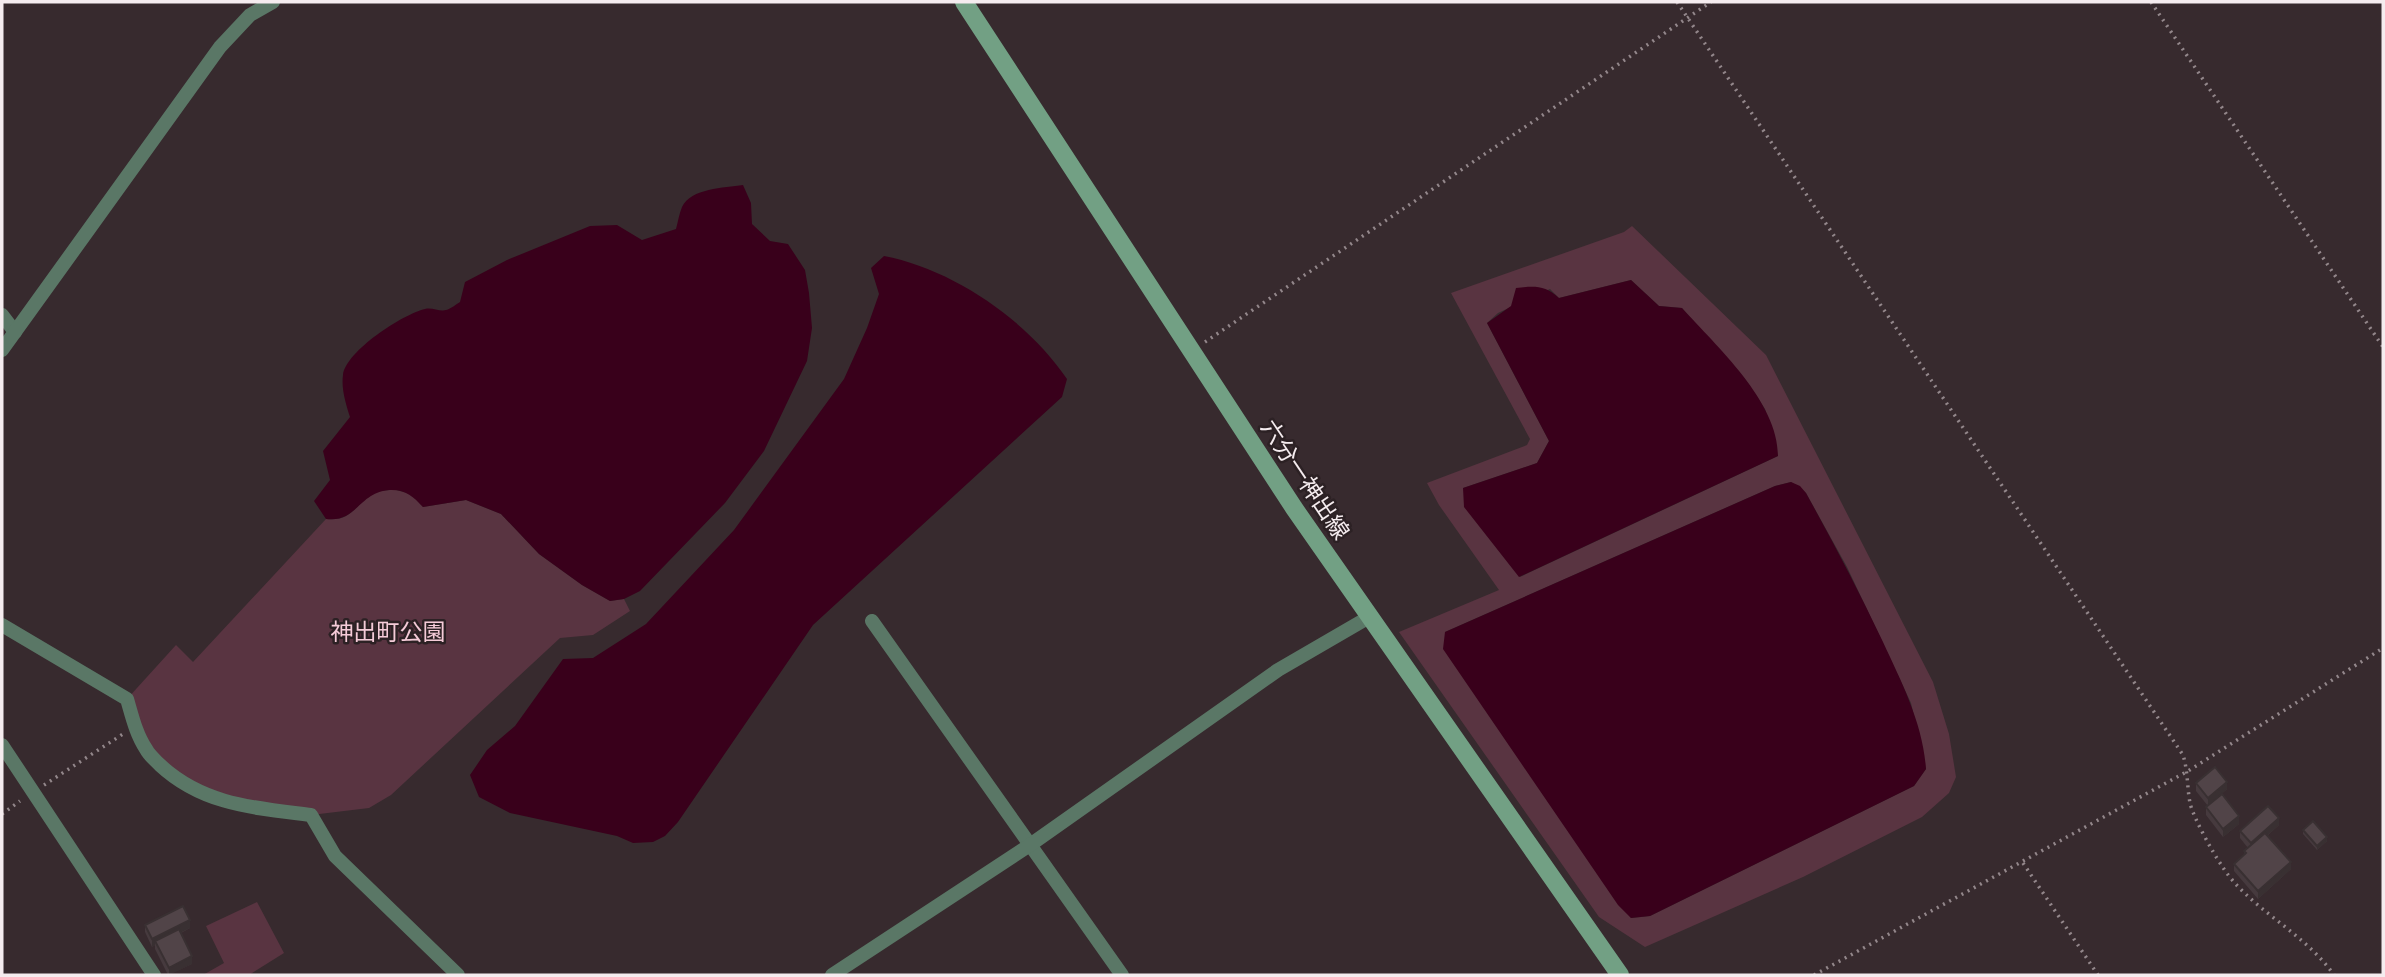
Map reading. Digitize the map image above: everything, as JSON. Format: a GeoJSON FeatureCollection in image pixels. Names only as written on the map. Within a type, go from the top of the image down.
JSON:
{"type":"FeatureCollection","features":[{"type":"Feature","properties":{"kind":"main road","name":"六分一神出線"},"geometry":{"type":"LineString","coordinates":[[964,2],[1294,508],[1620,975]]}},
{"type":"Feature","properties":{"kind":"street"},"geometry":{"type":"LineString","coordinates":[[2,350],[220,47],[250,15],[273,2]]}},
{"type":"Feature","properties":{"kind":"street"},"geometry":{"type":"LineString","coordinates":[[2,315],[15,332]]}},
{"type":"Feature","properties":{"kind":"street"},"geometry":{"type":"LineString","coordinates":[[832,975],[1030,845],[1278,670],[1371,616]]}},
{"type":"Feature","properties":{"kind":"street"},"geometry":{"type":"LineString","coordinates":[[872,621],[1122,975]]}},
{"type":"Feature","properties":{"kind":"street"},"geometry":{"type":"LineString","coordinates":[[2,625],[127,699],[146,751],[178,781],[209,796],[248,807],[311,815],[335,856],[458,975]]}},
{"type":"Feature","properties":{"kind":"street"},"geometry":{"type":"LineString","coordinates":[[2,745],[154,975]]}},
{"type":"Feature","properties":{"kind":"path"},"geometry":{"type":"LineString","coordinates":[[1677,2],[2183,755],[2188,771],[2190,804],[2222,867],[2248,895],[2311,946],[2334,975]]}},
{"type":"Feature","properties":{"kind":"path"},"geometry":{"type":"LineString","coordinates":[[1191,352],[1712,2]]}},
{"type":"Feature","properties":{"kind":"path"},"geometry":{"type":"LineString","coordinates":[[2151,2],[2383,346]]}},
{"type":"Feature","properties":{"kind":"path"},"geometry":{"type":"LineString","coordinates":[[1814,975],[2188,771],[2383,648]]}},
{"type":"Feature","properties":{"kind":"path"},"geometry":{"type":"LineString","coordinates":[[2,814],[135,726]]}},
{"type":"Feature","properties":{"kind":"path"},"geometry":{"type":"LineString","coordinates":[[2023,863],[2098,975]]}},
{"type":"Feature","properties":{"kind":"green space"},"geometry":{"type":"Polygon","coordinates":[[[1632,226],[1766,355],[1933,682],[1949,734],[1956,777],[1949,793],[1922,817],[1803,877],[1645,947],[1599,917],[1399,632],[1499,590],[1439,505],[1427,483],[1527,445],[1530,439],[1451,293],[1624,232],[1632,226]],[[1631,280],[1559,298],[1550,289],[1498,313],[1487,323],[1549,441],[1537,463],[1463,488],[1520,577],[1778,456],[1765,409],[1745,379],[1682,308],[1659,306],[1631,280]],[[1791,482],[1775,486],[1445,632],[1631,918],[1650,916],[1914,786],[1926,769],[1911,703],[1847,567],[1806,493],[1791,482]]]}},
{"type":"Feature","properties":{"kind":"green space","name":"神出町公園"},"geometry":{"type":"Polygon","coordinates":[[[396,490],[411,494],[423,507],[466,500],[501,514],[539,554],[582,585],[610,601],[624,599],[630,611],[593,635],[560,638],[391,795],[369,808],[311,815],[209,796],[147,751],[127,699],[176,645],[193,662],[326,519],[348,515],[376,492],[396,490]]]}},
{"type":"Feature","properties":{"kind":"green space"},"geometry":{"type":"Polygon","coordinates":[[[257,902],[284,953],[249,975],[203,975],[224,963],[206,926],[257,902]]]}},
{"type":"Feature","properties":{"kind":"shaded area"},"geometry":{"type":"Polygon","coordinates":[[[743,185],[751,203],[752,224],[770,241],[788,244],[805,270],[812,328],[807,361],[764,451],[725,503],[640,591],[624,599],[610,601],[582,585],[539,554],[501,514],[466,500],[423,507],[408,494],[389,490],[370,496],[345,517],[326,519],[314,501],[330,480],[323,451],[350,417],[343,391],[343,375],[346,365],[364,345],[415,312],[450,309],[460,302],[465,282],[507,260],[590,226],[617,225],[642,240],[676,229],[682,207],[700,192],[743,185]]]}},
{"type":"Feature","properties":{"kind":"shaded area"},"geometry":{"type":"Polygon","coordinates":[[[884,256],[910,263],[962,285],[1010,318],[1032,337],[1067,379],[1062,397],[813,625],[678,822],[665,836],[653,842],[633,843],[617,836],[510,813],[479,797],[470,775],[487,750],[515,726],[563,659],[593,658],[646,624],[734,530],[844,379],[879,294],[871,268],[884,256]]]}},
{"type":"Feature","properties":{"kind":"shaded area"},"geometry":{"type":"Polygon","coordinates":[[[1631,280],[1659,306],[1682,308],[1728,357],[1757,395],[1768,415],[1778,456],[1519,577],[1464,507],[1463,488],[1537,463],[1549,441],[1487,323],[1511,306],[1516,288],[1539,287],[1559,298],[1631,280]]]}},
{"type":"Feature","properties":{"kind":"shaded area"},"geometry":{"type":"Polygon","coordinates":[[[1791,482],[1806,493],[1883,642],[1916,720],[1926,769],[1914,786],[1650,916],[1631,918],[1618,905],[1443,649],[1445,632],[1775,486],[1791,482]]]}},
{"type":"Feature","properties":{"kind":"building"},"geometry":{"type":"Polygon","coordinates":[[[2215,767],[2227,782],[2208,798],[2196,783],[2215,767]]]}},
{"type":"Feature","properties":{"kind":"building"},"geometry":{"type":"Polygon","coordinates":[[[2222,794],[2239,816],[2223,829],[2206,807],[2222,794]]]}},
{"type":"Feature","properties":{"kind":"building"},"geometry":{"type":"Polygon","coordinates":[[[2268,806],[2279,818],[2251,843],[2240,831],[2268,806]]]}},
{"type":"Feature","properties":{"kind":"building"},"geometry":{"type":"Polygon","coordinates":[[[2313,821],[2327,837],[2317,846],[2303,830],[2313,821]]]}},
{"type":"Feature","properties":{"kind":"building"},"geometry":{"type":"Polygon","coordinates":[[[2265,833],[2291,862],[2258,891],[2234,864],[2246,853],[2244,851],[2265,833]]]}},
{"type":"Feature","properties":{"kind":"building"},"geometry":{"type":"Polygon","coordinates":[[[183,906],[190,920],[152,939],[145,925],[183,906]]]}},
{"type":"Feature","properties":{"kind":"building"},"geometry":{"type":"Polygon","coordinates":[[[179,929],[192,956],[169,968],[155,941],[179,929]]]}}]}
